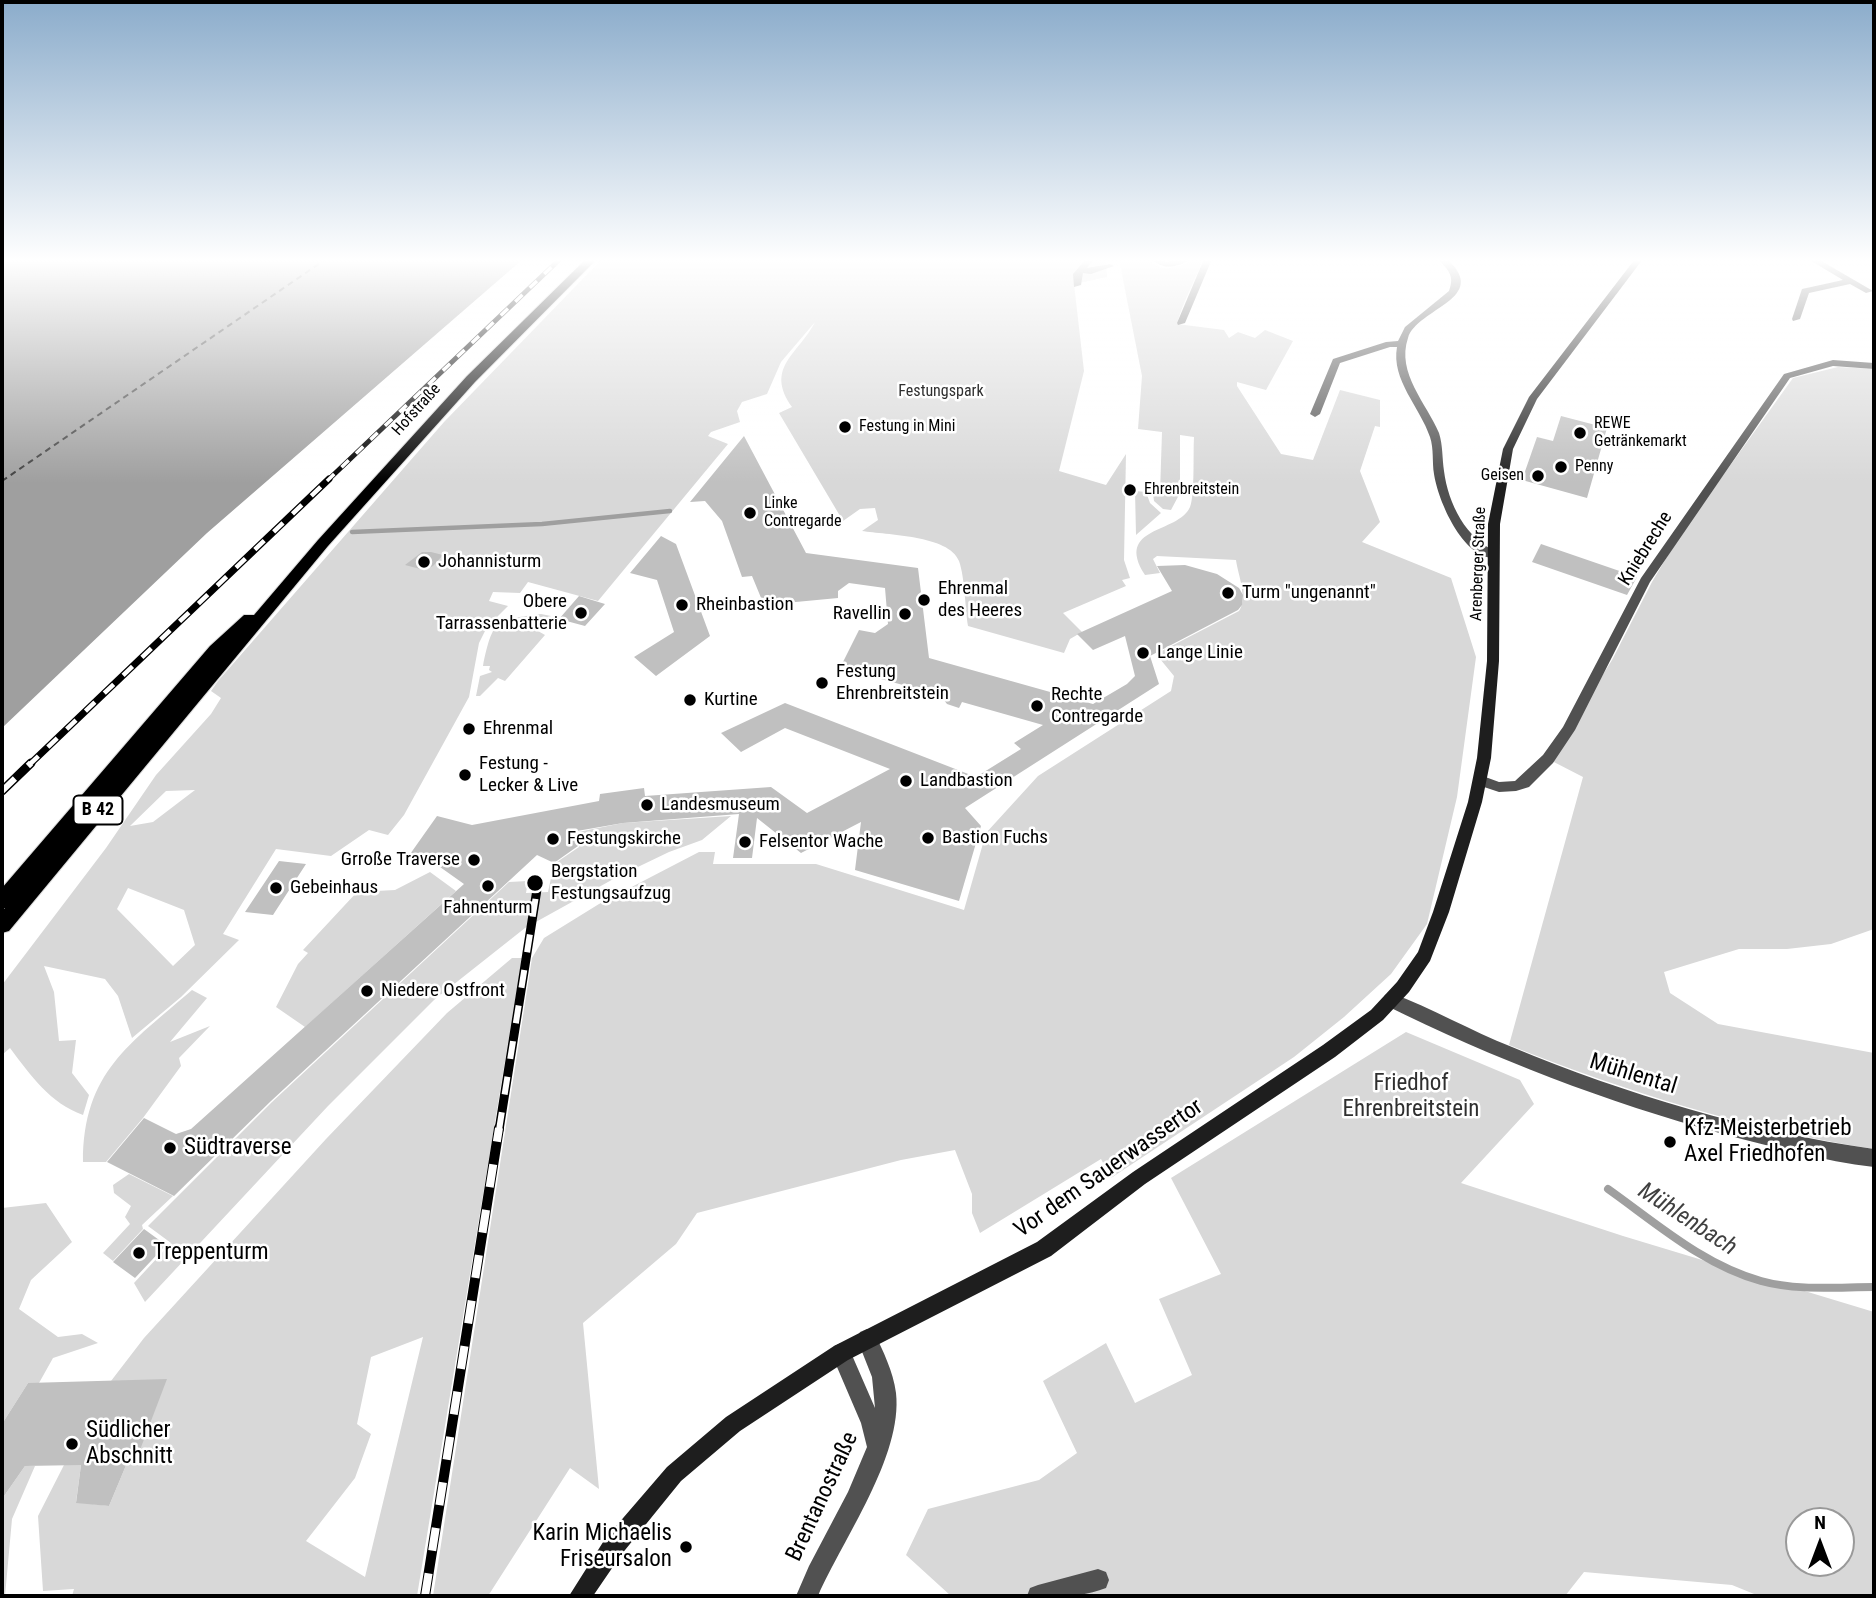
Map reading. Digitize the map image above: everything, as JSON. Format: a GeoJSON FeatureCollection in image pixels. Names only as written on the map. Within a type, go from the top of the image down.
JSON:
{"type":"FeatureCollection","features":[{"type":"Feature","properties":{"kind":"main road","name":"Hofstraße"},"geometry":{"type":"LineString","coordinates":[[2,901],[215,650],[279,594],[471,379],[517,334]]}},
{"type":"Feature","properties":{"kind":"main road","name":"Arenberger Straße"},"geometry":{"type":"LineString","coordinates":[[1493,661],[1494,524],[1508,449],[1524,414],[1584,334]]}},
{"type":"Feature","properties":{"kind":"main road","name":"Hofstraße"},"geometry":{"type":"LineString","coordinates":[[2,925],[261,620],[279,594]]}},
{"type":"Feature","properties":{"kind":"main road","name":"Vor dem Sauerwassertor"},"geometry":{"type":"LineString","coordinates":[[580,1596],[612,1547],[674,1474],[733,1423],[841,1353],[1044,1249],[1139,1178],[1329,1051],[1391,1000],[1416,970],[1433,934],[1466,832],[1480,780],[1489,725],[1493,661]]}},
{"type":"Feature","properties":{"kind":"street"},"geometry":{"type":"LineString","coordinates":[[1406,334],[1402,344],[1401,369],[1434,434],[1440,477],[1447,498],[1472,542],[1481,551],[1494,555]]}},
{"type":"Feature","properties":{"kind":"street"},"geometry":{"type":"LineString","coordinates":[[1315,414],[1336,362],[1389,344],[1402,344]]}},
{"type":"Feature","properties":{"kind":"street","name":"Kniebreche"},"geometry":{"type":"LineString","coordinates":[[1480,780],[1499,787],[1517,786],[1524,783],[1548,759],[1568,730],[1645,581],[1787,376],[1833,363],[1874,366]]}},
{"type":"Feature","properties":{"kind":"street","name":"Mühlental"},"geometry":{"type":"LineString","coordinates":[[1391,1000],[1500,1052],[1607,1093],[1789,1142],[1874,1158]]}},
{"type":"Feature","properties":{"kind":"street","name":"Brentanostraße"},"geometry":{"type":"LineString","coordinates":[[807,1596],[877,1447],[886,1400],[881,1373],[867,1339]]}},
{"type":"Feature","properties":{"kind":"street"},"geometry":{"type":"LineString","coordinates":[[841,1353],[871,1422],[877,1447]]}},
{"type":"Feature","properties":{"kind":"street"},"geometry":{"type":"LineString","coordinates":[[1038,1596],[1098,1580]]}},
{"type":"Feature","properties":{"kind":"green space"},"geometry":{"type":"Polygon","coordinates":[[[530,334],[805,334],[781,362],[767,394],[742,402],[737,411],[740,422],[711,432],[708,436],[728,444],[598,601],[528,582],[520,593],[493,592],[489,601],[508,606],[487,627],[479,643],[469,697],[404,815],[388,835],[369,830],[331,856],[276,849],[223,934],[239,940],[181,997],[132,1038],[118,996],[105,979],[44,966],[54,992],[59,1041],[76,1040],[72,1073],[89,1095],[83,1115],[71,1110],[42,1088],[10,1048],[2,1055],[2,985],[106,848],[156,775],[211,714],[221,698],[211,691],[444,422],[530,334]],[[195,790],[166,791],[130,826],[153,822],[195,790]],[[128,888],[117,909],[173,966],[195,945],[184,910],[128,888]]]}},
{"type":"Feature","properties":{"kind":"green space","name":"Festungspark"},"geometry":{"type":"Polygon","coordinates":[[[808,334],[1080,334],[1084,371],[1059,471],[1106,485],[1126,454],[1124,560],[1130,578],[1122,580],[1126,586],[1063,613],[1082,632],[1070,639],[1064,653],[968,626],[961,568],[953,552],[930,541],[862,531],[878,520],[875,508],[860,509],[843,521],[779,413],[792,407],[784,393],[782,381],[787,362],[808,334]]]}},
{"type":"Feature","properties":{"kind":"green space"},"geometry":{"type":"Polygon","coordinates":[[[1134,334],[1226,334],[1229,338],[1236,334],[1242,334],[1255,338],[1261,334],[1274,334],[1293,341],[1266,390],[1237,382],[1237,386],[1281,454],[1313,460],[1340,390],[1380,400],[1380,427],[1375,426],[1360,471],[1380,522],[1362,542],[1451,578],[1476,657],[1457,797],[1427,924],[1391,974],[1344,1017],[1294,1057],[1111,1178],[1101,1159],[980,1233],[972,1213],[972,1194],[955,1150],[901,1160],[697,1213],[676,1244],[583,1323],[599,1489],[570,1468],[488,1596],[433,1596],[532,958],[544,938],[599,904],[699,852],[715,852],[713,864],[816,864],[964,910],[986,833],[1038,776],[1171,691],[1174,676],[1156,654],[1239,611],[1242,606],[1243,593],[1236,560],[1157,556],[1153,559],[1160,573],[1145,575],[1138,559],[1137,548],[1142,539],[1183,516],[1190,507],[1193,484],[1194,437],[1180,435],[1180,493],[1171,510],[1163,509],[1154,501],[1153,493],[1160,493],[1162,432],[1138,429],[1142,376],[1134,334]]]}},
{"type":"Feature","properties":{"kind":"green space"},"geometry":{"type":"Polygon","coordinates":[[[1838,367],[1874,369],[1874,929],[1831,944],[1787,949],[1739,949],[1664,972],[1670,993],[1718,1024],[1874,1053],[1874,1149],[1781,1131],[1688,1107],[1643,1094],[1509,1045],[1583,777],[1550,760],[1612,660],[1678,538],[1793,378],[1838,367]]]}},
{"type":"Feature","properties":{"kind":"green space"},"geometry":{"type":"Polygon","coordinates":[[[1135,491],[1146,492],[1150,503],[1161,513],[1136,535],[1135,491]]]}},
{"type":"Feature","properties":{"kind":"green space"},"geometry":{"type":"Polygon","coordinates":[[[541,614],[551,616],[538,631],[545,635],[505,681],[498,678],[480,696],[476,696],[480,676],[492,672],[489,670],[490,666],[483,666],[494,630],[506,620],[541,614]]]}},
{"type":"Feature","properties":{"kind":"green space"},"geometry":{"type":"Polygon","coordinates":[[[731,816],[702,840],[669,852],[617,877],[525,928],[434,1000],[328,1106],[145,1302],[134,1283],[171,1243],[148,1226],[272,1102],[509,882],[528,881],[526,893],[548,892],[554,864],[579,847],[578,832],[623,823],[731,816]]]}},
{"type":"Feature","properties":{"kind":"green space"},"geometry":{"type":"Polygon","coordinates":[[[430,872],[456,891],[305,1027],[276,1007],[298,964],[308,953],[303,950],[357,892],[395,890],[430,872]]]}},
{"type":"Feature","properties":{"kind":"green space"},"geometry":{"type":"Polygon","coordinates":[[[512,958],[522,958],[417,1596],[72,1596],[74,1589],[43,1591],[38,1516],[64,1465],[81,1465],[76,1502],[109,1506],[127,1463],[135,1462],[111,1381],[144,1338],[326,1139],[447,1013],[512,958]],[[423,1337],[371,1357],[357,1424],[371,1434],[355,1478],[306,1541],[365,1577],[423,1337]]]}},
{"type":"Feature","properties":{"kind":"green space"},"geometry":{"type":"Polygon","coordinates":[[[192,990],[207,998],[170,1042],[210,1026],[179,1058],[181,1066],[106,1162],[83,1162],[85,1131],[91,1105],[101,1082],[130,1044],[192,990]]]}},
{"type":"Feature","properties":{"kind":"green space","name":"Friedhof Ehrenbreitstein"},"geometry":{"type":"Polygon","coordinates":[[[1406,1032],[1520,1080],[1534,1104],[1461,1183],[1623,1236],[1874,1312],[1874,1596],[1759,1596],[1732,1585],[1584,1572],[1565,1596],[951,1596],[906,1555],[928,1509],[1039,1480],[1077,1453],[1043,1381],[1106,1343],[1135,1403],[1192,1375],[1159,1299],[1221,1274],[1171,1178],[1406,1032]]]}},
{"type":"Feature","properties":{"kind":"green space"},"geometry":{"type":"Polygon","coordinates":[[[129,1174],[173,1196],[142,1225],[143,1229],[113,1261],[103,1253],[130,1224],[125,1217],[131,1206],[114,1193],[113,1185],[129,1174]]]}},
{"type":"Feature","properties":{"kind":"green space"},"geometry":{"type":"Polygon","coordinates":[[[46,1203],[72,1242],[31,1280],[19,1309],[58,1337],[82,1334],[98,1343],[53,1358],[39,1383],[28,1383],[2,1424],[2,1208],[46,1203]]]}},
{"type":"Feature","properties":{"kind":"green space"},"geometry":{"type":"Polygon","coordinates":[[[25,1466],[35,1466],[12,1519],[5,1596],[2,1596],[2,1499],[25,1466]]]}},
{"type":"Feature","properties":{"kind":"shaded area"},"geometry":{"type":"Polygon","coordinates":[[[2,334],[437,334],[207,533],[2,728],[2,334]]]}},
{"type":"Feature","properties":{"kind":"building","name":"Penny"},"geometry":{"type":"Polygon","coordinates":[[[1561,416],[1607,428],[1587,498],[1522,480],[1537,437],[1553,441],[1561,416]]]}},
{"type":"Feature","properties":{"kind":"building"},"geometry":{"type":"Polygon","coordinates":[[[744,436],[806,553],[918,568],[929,658],[1093,704],[1127,684],[1135,676],[1125,636],[1093,650],[1077,634],[1172,591],[1157,566],[1185,565],[1217,574],[1239,588],[1243,595],[1242,605],[1238,610],[1150,656],[1159,684],[965,808],[981,826],[959,901],[855,870],[861,822],[801,853],[757,818],[752,858],[733,858],[739,814],[623,823],[577,831],[578,846],[554,863],[537,855],[271,1101],[174,1196],[107,1162],[144,1118],[176,1134],[191,1129],[464,884],[440,867],[408,857],[437,816],[472,825],[599,801],[600,794],[644,788],[645,796],[771,787],[807,813],[890,769],[785,728],[741,752],[721,733],[785,703],[976,777],[1021,749],[1014,743],[1043,725],[962,702],[959,708],[947,704],[940,695],[840,668],[859,630],[875,633],[888,624],[885,588],[849,583],[838,591],[838,598],[764,605],[752,576],[742,577],[722,521],[705,501],[690,502],[744,436]]]}},
{"type":"Feature","properties":{"kind":"building","name":"Rheinbastion"},"geometry":{"type":"Polygon","coordinates":[[[661,536],[676,544],[710,636],[656,676],[634,657],[674,632],[657,580],[630,573],[661,536]]]}},
{"type":"Feature","properties":{"kind":"building"},"geometry":{"type":"Polygon","coordinates":[[[1541,544],[1637,577],[1627,595],[1532,562],[1541,544]]]}},
{"type":"Feature","properties":{"kind":"building","name":"Johannisturm"},"geometry":{"type":"Polygon","coordinates":[[[422,552],[443,555],[433,566],[424,570],[405,565],[422,552]]]}},
{"type":"Feature","properties":{"kind":"building","name":"Obere Tarrassenbatterie"},"geometry":{"type":"Polygon","coordinates":[[[579,596],[605,604],[585,626],[559,619],[579,596]]]}},
{"type":"Feature","properties":{"kind":"building","name":"Gebeinhaus"},"geometry":{"type":"Polygon","coordinates":[[[279,861],[306,864],[273,915],[245,912],[279,861]]]}},
{"type":"Feature","properties":{"kind":"building","name":"Treppenturm"},"geometry":{"type":"Polygon","coordinates":[[[144,1229],[166,1245],[135,1278],[113,1262],[144,1229]]]}},
{"type":"Feature","properties":{"kind":"building","name":"Südlicher Abschnitt"},"geometry":{"type":"Polygon","coordinates":[[[167,1379],[135,1463],[127,1463],[109,1506],[76,1503],[81,1465],[25,1466],[2,1499],[2,1424],[28,1383],[167,1379]]]}},
{"type":"Feature","properties":{"kind":"waterway"},"geometry":{"type":"LineString","coordinates":[[352,532],[542,524],[670,511]]}},
{"type":"Feature","properties":{"kind":"waterway","name":"Mühlenbach"},"geometry":{"type":"LineString","coordinates":[[1608,1189],[1681,1242],[1719,1265],[1740,1274],[1789,1286],[1874,1287]]}},
{"type":"Feature","properties":{"kind":"ferry route"},"geometry":{"type":"LineString","coordinates":[[2,481],[217,334]]}},
{"type":"Feature","properties":{"kind":"railway"},"geometry":{"type":"LineString","coordinates":[[327,481],[482,334]]}},
{"type":"Feature","properties":{"kind":"railway"},"geometry":{"type":"LineString","coordinates":[[29,765],[329,479]]}},
{"type":"Feature","properties":{"kind":"railway"},"geometry":{"type":"LineString","coordinates":[[2,791],[31,763]]}},
{"type":"Feature","properties":{"kind":"railway"},"geometry":{"type":"LineString","coordinates":[[499,1130],[538,883]]}},
{"type":"Feature","properties":{"kind":"railway"},"geometry":{"type":"LineString","coordinates":[[425,1596],[499,1128]]}},
{"type":"Feature","properties":{"kind":"place","name":"Festung in Mini"},"geometry":{"type":"Point","coordinates":[845,427]}},
{"type":"Feature","properties":{"kind":"place","name":"REWE Getränkemarkt"},"geometry":{"type":"Point","coordinates":[1580,433]}},
{"type":"Feature","properties":{"kind":"place","name":"Penny"},"geometry":{"type":"Point","coordinates":[1561,467]}},
{"type":"Feature","properties":{"kind":"place","name":"Geisen"},"geometry":{"type":"Point","coordinates":[1538,476]}},
{"type":"Feature","properties":{"kind":"place","name":"Ehrenbreitstein"},"geometry":{"type":"Point","coordinates":[1130,490]}},
{"type":"Feature","properties":{"kind":"place","name":"Linke Contregarde"},"geometry":{"type":"Point","coordinates":[750,513]}},
{"type":"Feature","properties":{"kind":"place","name":"Johannisturm"},"geometry":{"type":"Point","coordinates":[424,562]}},
{"type":"Feature","properties":{"kind":"place","name":"Turm \"ungenannt\""},"geometry":{"type":"Point","coordinates":[1228,593]}},
{"type":"Feature","properties":{"kind":"place","name":"Ehrenmal des Heeres"},"geometry":{"type":"Point","coordinates":[924,600]}},
{"type":"Feature","properties":{"kind":"place","name":"Rheinbastion"},"geometry":{"type":"Point","coordinates":[682,605]}},
{"type":"Feature","properties":{"kind":"place","name":"Obere Tarrassenbatterie"},"geometry":{"type":"Point","coordinates":[581,613]}},
{"type":"Feature","properties":{"kind":"place","name":"Ravellin"},"geometry":{"type":"Point","coordinates":[905,614]}},
{"type":"Feature","properties":{"kind":"place","name":"Lange Linie"},"geometry":{"type":"Point","coordinates":[1143,653]}},
{"type":"Feature","properties":{"kind":"place","name":"Festung Ehrenbreitstein"},"geometry":{"type":"Point","coordinates":[822,683]}},
{"type":"Feature","properties":{"kind":"place","name":"Kurtine"},"geometry":{"type":"Point","coordinates":[690,700]}},
{"type":"Feature","properties":{"kind":"place","name":"Rechte Contregarde"},"geometry":{"type":"Point","coordinates":[1037,706]}},
{"type":"Feature","properties":{"kind":"place","name":"Ehrenmal"},"geometry":{"type":"Point","coordinates":[469,729]}},
{"type":"Feature","properties":{"kind":"place","name":"Festung - Lecker & Live"},"geometry":{"type":"Point","coordinates":[465,775]}},
{"type":"Feature","properties":{"kind":"place","name":"Landbastion"},"geometry":{"type":"Point","coordinates":[906,781]}},
{"type":"Feature","properties":{"kind":"place","name":"Landesmuseum"},"geometry":{"type":"Point","coordinates":[647,805]}},
{"type":"Feature","properties":{"kind":"place","name":"Bastion Fuchs"},"geometry":{"type":"Point","coordinates":[928,838]}},
{"type":"Feature","properties":{"kind":"place","name":"Festungskirche"},"geometry":{"type":"Point","coordinates":[553,839]}},
{"type":"Feature","properties":{"kind":"place","name":"Felsentor Wache"},"geometry":{"type":"Point","coordinates":[745,842]}},
{"type":"Feature","properties":{"kind":"place","name":"Grroße Traverse"},"geometry":{"type":"Point","coordinates":[474,860]}},
{"type":"Feature","properties":{"kind":"place","name":"Bergstation Festungsaufzug"},"geometry":{"type":"Point","coordinates":[535,883]}},
{"type":"Feature","properties":{"kind":"place","name":"Fahnenturm"},"geometry":{"type":"Point","coordinates":[488,886]}},
{"type":"Feature","properties":{"kind":"place","name":"Gebeinhaus"},"geometry":{"type":"Point","coordinates":[276,888]}},
{"type":"Feature","properties":{"kind":"place","name":"Niedere Ostfront"},"geometry":{"type":"Point","coordinates":[367,991]}},
{"type":"Feature","properties":{"kind":"place","name":"Kfz-Meisterbetrieb Axel Friedhofen"},"geometry":{"type":"Point","coordinates":[1670,1142]}},
{"type":"Feature","properties":{"kind":"place","name":"Südtraverse"},"geometry":{"type":"Point","coordinates":[170,1148]}},
{"type":"Feature","properties":{"kind":"place","name":"Treppenturm"},"geometry":{"type":"Point","coordinates":[139,1253]}},
{"type":"Feature","properties":{"kind":"place","name":"Südlicher Abschnitt"},"geometry":{"type":"Point","coordinates":[72,1444]}},
{"type":"Feature","properties":{"kind":"place","name":"Karin Michaelis Friseursalon"},"geometry":{"type":"Point","coordinates":[686,1547]}}]}
